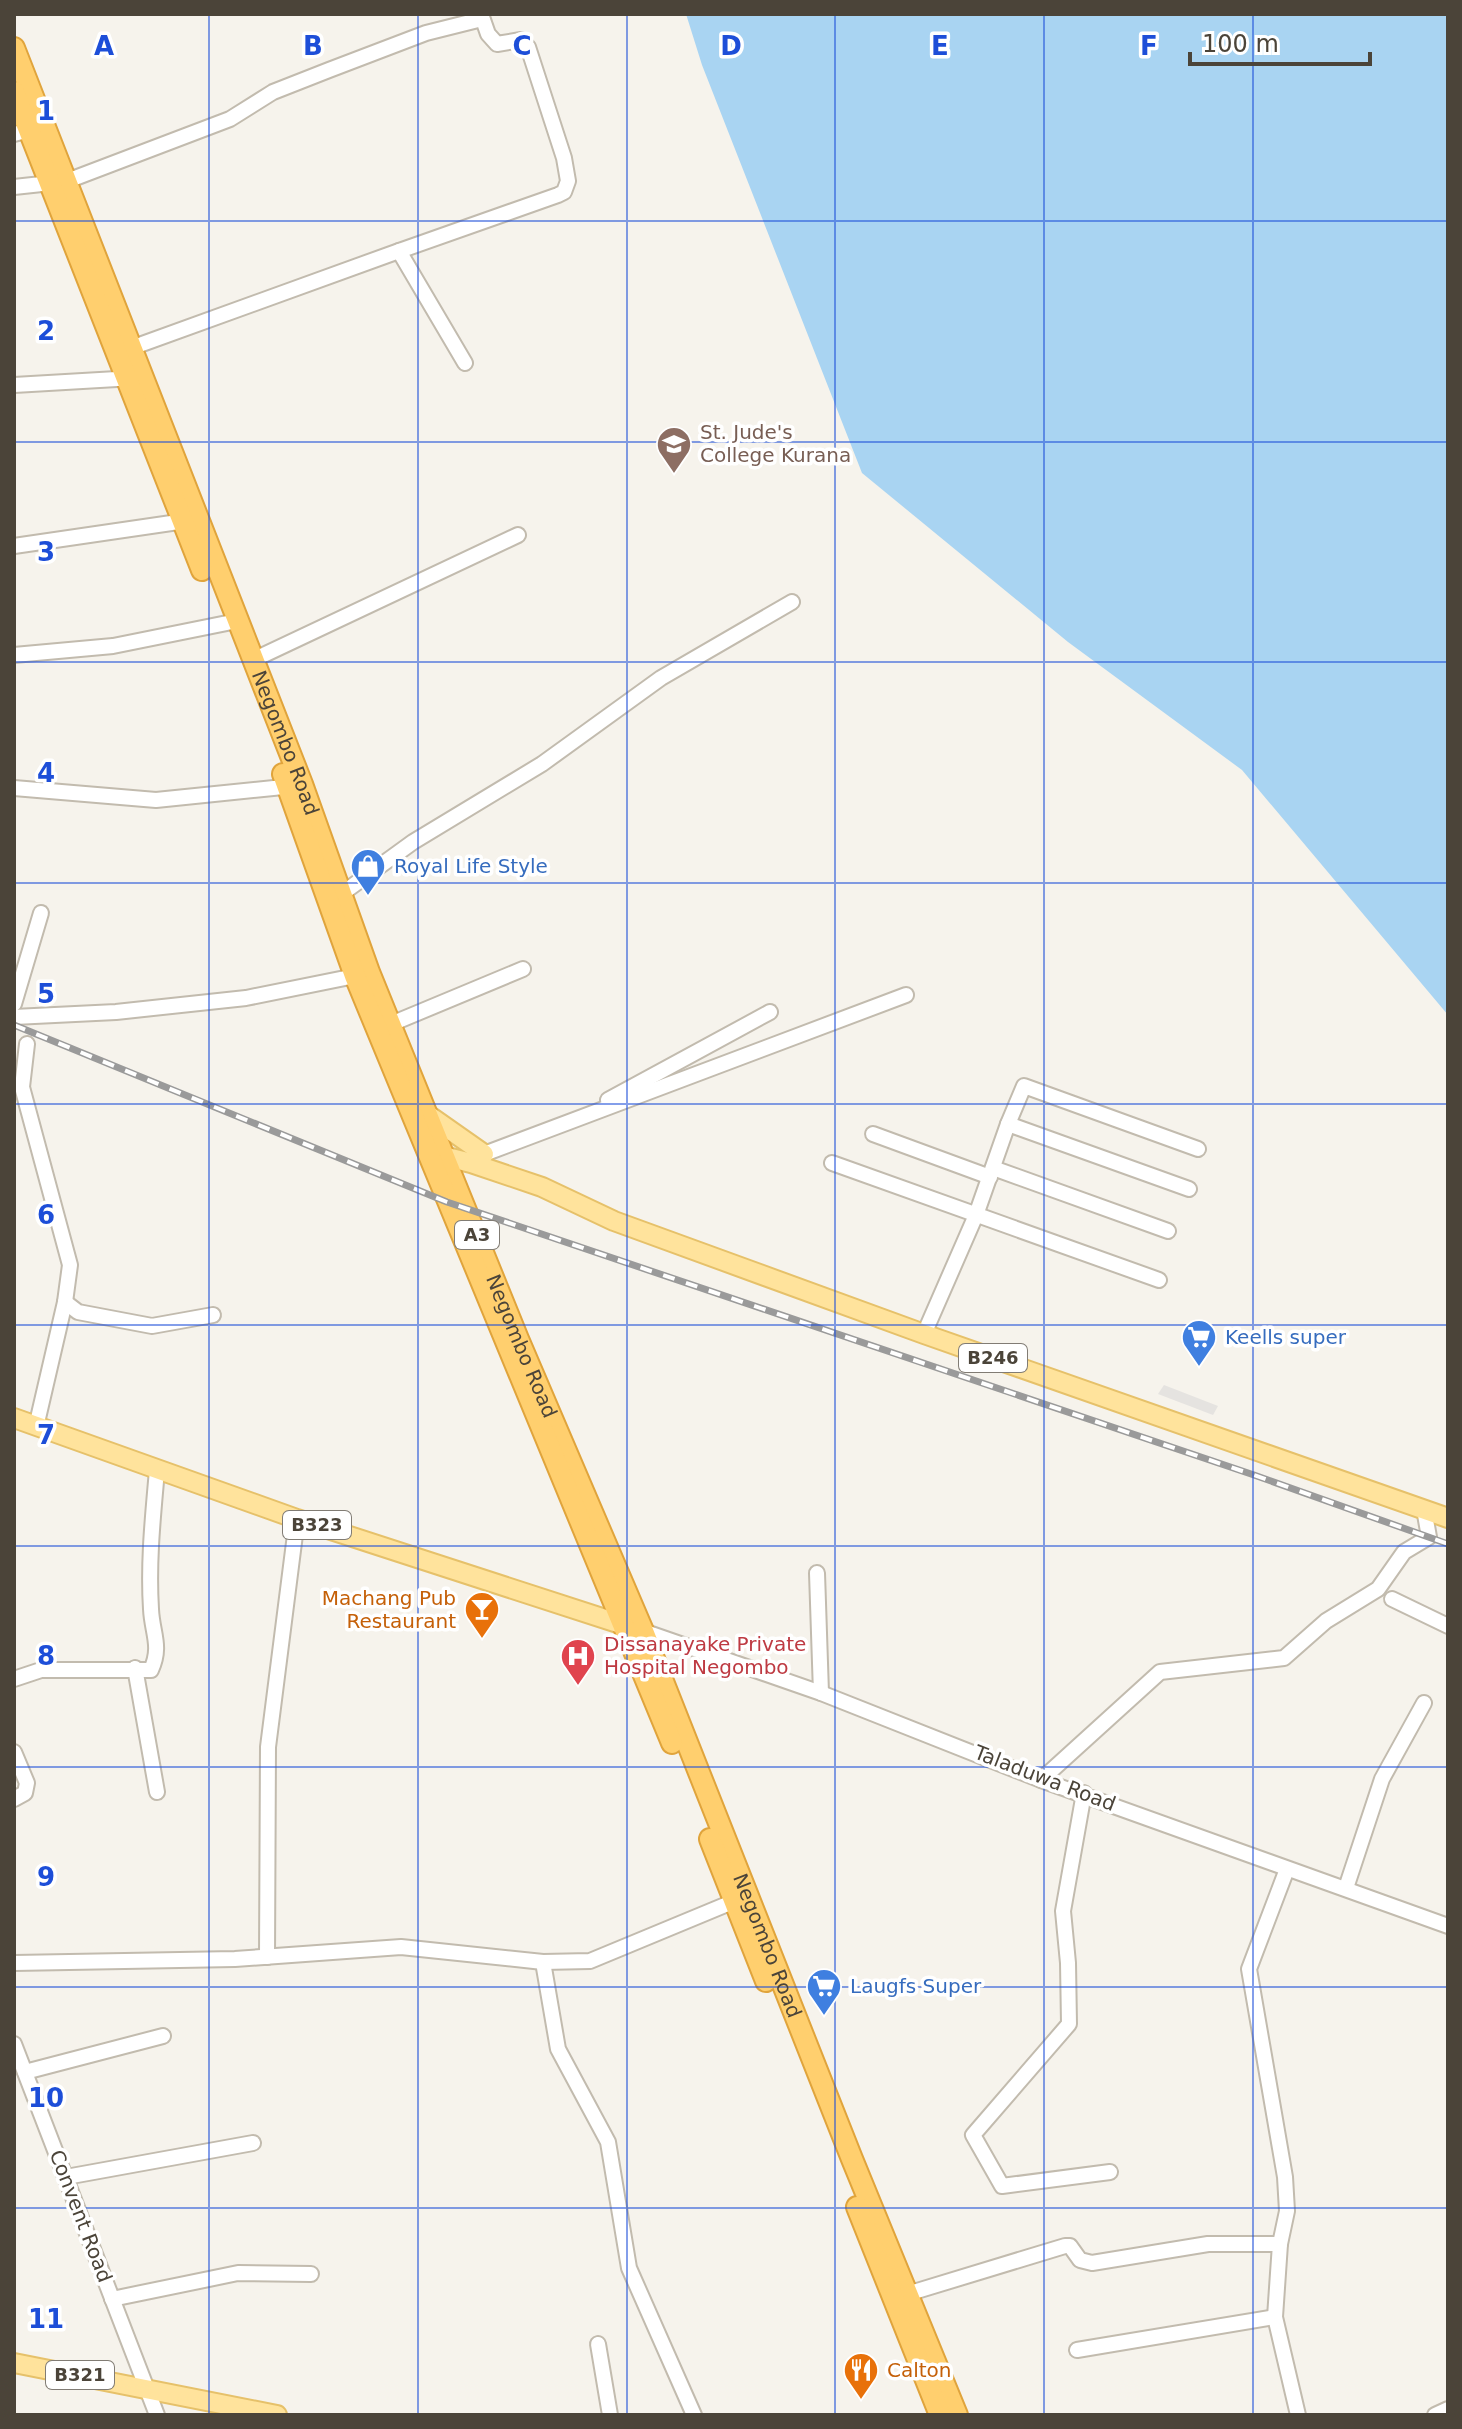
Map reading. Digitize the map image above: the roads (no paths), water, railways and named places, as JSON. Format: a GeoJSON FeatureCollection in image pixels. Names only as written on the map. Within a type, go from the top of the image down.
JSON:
{"type":"FeatureCollection","features":[{"type":"Feature","properties":{"kind":"highway","name":"Negombo Road"},"geometry":{"type":"LineString","coordinates":[[14,48],[59,182],[427,1114],[434,1150],[457,1185],[740,1899],[957,2415]]}},
{"type":"Feature","properties":{"kind":"highway","name":"Negombo Road"},"geometry":{"type":"LineString","coordinates":[[14,92],[22,132],[59,182],[131,348],[135,378]]}},
{"type":"Feature","properties":{"kind":"highway","name":"Negombo Road"},"geometry":{"type":"LineString","coordinates":[[231,623],[253,660],[355,976],[434,1150],[633,1628]]}},
{"type":"Feature","properties":{"kind":"highway","name":"Negombo Road"},"geometry":{"type":"LineString","coordinates":[[740,1899],[785,2026],[940,2415]]}},
{"type":"Feature","properties":{"kind":"main road"},"geometry":{"type":"LineString","coordinates":[[427,1114],[484,1154]]}},
{"type":"Feature","properties":{"kind":"main road","name":"B246"},"geometry":{"type":"LineString","coordinates":[[434,1150],[484,1154],[522,1172],[542,1187]]}},
{"type":"Feature","properties":{"kind":"main road","name":"B246"},"geometry":{"type":"LineString","coordinates":[[434,1150],[542,1187],[614,1221],[924,1334],[1448,1518]]}},
{"type":"Feature","properties":{"kind":"main road"},"geometry":{"type":"LineString","coordinates":[[457,1185],[470,1175],[495,1171]]}},
{"type":"Feature","properties":{"kind":"main road","name":"B323"},"geometry":{"type":"LineString","coordinates":[[14,1418],[297,1519],[633,1628]]}},
{"type":"Feature","properties":{"kind":"main road","name":"B321"},"geometry":{"type":"LineString","coordinates":[[14,2363],[277,2415]]}},
{"type":"Feature","properties":{"kind":"street"},"geometry":{"type":"LineString","coordinates":[[14,187],[59,182],[230,119],[273,92],[329,70],[426,33],[482,16],[488,34],[497,44],[521,40],[528,47],[564,158],[568,181],[564,192],[131,348]]}},
{"type":"Feature","properties":{"kind":"street"},"geometry":{"type":"LineString","coordinates":[[399,251],[465,363]]}},
{"type":"Feature","properties":{"kind":"street"},"geometry":{"type":"LineString","coordinates":[[14,385],[135,378]]}},
{"type":"Feature","properties":{"kind":"street"},"geometry":{"type":"LineString","coordinates":[[14,546],[190,520]]}},
{"type":"Feature","properties":{"kind":"street"},"geometry":{"type":"LineString","coordinates":[[253,660],[518,535]]}},
{"type":"Feature","properties":{"kind":"street"},"geometry":{"type":"LineString","coordinates":[[340,895],[413,842],[542,764],[661,678],[792,602]]}},
{"type":"Feature","properties":{"kind":"street"},"geometry":{"type":"LineString","coordinates":[[14,655],[113,646],[231,623]]}},
{"type":"Feature","properties":{"kind":"street"},"geometry":{"type":"LineString","coordinates":[[14,788],[156,800],[295,785]]}},
{"type":"Feature","properties":{"kind":"street"},"geometry":{"type":"LineString","coordinates":[[14,1004],[41,913]]}},
{"type":"Feature","properties":{"kind":"street"},"geometry":{"type":"LineString","coordinates":[[391,1024],[523,969]]}},
{"type":"Feature","properties":{"kind":"street"},"geometry":{"type":"LineString","coordinates":[[14,1017],[116,1012],[246,998],[355,976]]}},
{"type":"Feature","properties":{"kind":"street"},"geometry":{"type":"LineString","coordinates":[[484,1154],[906,995]]}},
{"type":"Feature","properties":{"kind":"street"},"geometry":{"type":"LineString","coordinates":[[562,1125],[770,1012]]}},
{"type":"Feature","properties":{"kind":"street"},"geometry":{"type":"LineString","coordinates":[[27,1044],[22,1087],[70,1265],[65,1302],[36,1427]]}},
{"type":"Feature","properties":{"kind":"street"},"geometry":{"type":"LineString","coordinates":[[924,1334],[976,1215],[1024,1086],[1198,1149]]}},
{"type":"Feature","properties":{"kind":"street"},"geometry":{"type":"LineString","coordinates":[[1008,1124],[1189,1189]]}},
{"type":"Feature","properties":{"kind":"street"},"geometry":{"type":"LineString","coordinates":[[873,1134],[1168,1231]]}},
{"type":"Feature","properties":{"kind":"street"},"geometry":{"type":"LineString","coordinates":[[832,1163],[1159,1280]]}},
{"type":"Feature","properties":{"kind":"street"},"geometry":{"type":"LineString","coordinates":[[65,1302],[78,1312],[152,1326],[213,1315]]}},
{"type":"Feature","properties":{"kind":"street"},"geometry":{"type":"LineString","coordinates":[[14,1679],[41,1670],[151,1670],[158,1655],[151,1611],[151,1533],[157,1470]]}},
{"type":"Feature","properties":{"kind":"street"},"geometry":{"type":"LineString","coordinates":[[1041,1780],[1160,1672],[1284,1658],[1326,1621],[1378,1589],[1404,1552],[1429,1537],[1424,1509]]}},
{"type":"Feature","properties":{"kind":"street"},"geometry":{"type":"LineString","coordinates":[[267,1957],[268,1747],[297,1519]]}},
{"type":"Feature","properties":{"kind":"street"},"geometry":{"type":"LineString","coordinates":[[817,1573],[821,1693]]}},
{"type":"Feature","properties":{"kind":"street"},"geometry":{"type":"LineString","coordinates":[[1392,1599],[1448,1626]]}},
{"type":"Feature","properties":{"kind":"street","name":"Taladuwa Road"},"geometry":{"type":"LineString","coordinates":[[633,1628],[821,1693],[1041,1780],[1448,1926]]}},
{"type":"Feature","properties":{"kind":"street"},"geometry":{"type":"LineString","coordinates":[[135,1668],[157,1792]]}},
{"type":"Feature","properties":{"kind":"street"},"geometry":{"type":"LineString","coordinates":[[1346,1888],[1382,1779],[1424,1703]]}},
{"type":"Feature","properties":{"kind":"street"},"geometry":{"type":"LineString","coordinates":[[14,1752],[27,1783],[25,1793],[14,1799]]}},
{"type":"Feature","properties":{"kind":"street"},"geometry":{"type":"LineString","coordinates":[[1084,1793],[1063,1911],[1069,2024],[973,2135],[1002,2186],[1110,2172]]}},
{"type":"Feature","properties":{"kind":"street"},"geometry":{"type":"LineString","coordinates":[[1287,1869],[1249,1969],[1285,2177],[1287,2211],[1280,2244],[1275,2317],[1298,2415]]}},
{"type":"Feature","properties":{"kind":"street"},"geometry":{"type":"LineString","coordinates":[[14,1963],[267,1957],[401,1947],[543,1962],[590,1961],[740,1899]]}},
{"type":"Feature","properties":{"kind":"street"},"geometry":{"type":"LineString","coordinates":[[543,1962],[558,2049],[608,2142],[629,2268],[694,2415]]}},
{"type":"Feature","properties":{"kind":"street"},"geometry":{"type":"LineString","coordinates":[[25,2072],[163,2036]]}},
{"type":"Feature","properties":{"kind":"street","name":"Convent Road"},"geometry":{"type":"LineString","coordinates":[[14,2044],[157,2415]]}},
{"type":"Feature","properties":{"kind":"street"},"geometry":{"type":"LineString","coordinates":[[66,2177],[253,2143]]}},
{"type":"Feature","properties":{"kind":"street"},"geometry":{"type":"LineString","coordinates":[[907,2294],[1065,2246],[1070,2246],[1080,2260],[1092,2263],[1208,2244],[1280,2244]]}},
{"type":"Feature","properties":{"kind":"street"},"geometry":{"type":"LineString","coordinates":[[112,2299],[238,2273],[311,2274]]}},
{"type":"Feature","properties":{"kind":"street"},"geometry":{"type":"LineString","coordinates":[[1077,2350],[1275,2317]]}},
{"type":"Feature","properties":{"kind":"street"},"geometry":{"type":"LineString","coordinates":[[598,2344],[610,2415]]}},
{"type":"Feature","properties":{"kind":"street"},"geometry":{"type":"LineString","coordinates":[[1435,2415],[1448,2409]]}},
{"type":"Feature","properties":{"kind":"water"},"geometry":{"type":"Polygon","coordinates":[[[686,14],[1448,14],[1448,1015],[1242,770],[1068,642],[862,473],[702,65],[686,14]]]}},
{"type":"Feature","properties":{"kind":"railway"},"geometry":{"type":"LineString","coordinates":[[14,1025],[447,1202],[1254,1475],[1448,1544]]}},
{"type":"Feature","properties":{"kind":"place","name":"St. Jude's College Kurana"},"geometry":{"type":"Point","coordinates":[674,475]}},
{"type":"Feature","properties":{"kind":"place","name":"Royal Life Style"},"geometry":{"type":"Point","coordinates":[368,897]}},
{"type":"Feature","properties":{"kind":"place","name":"Keells super"},"geometry":{"type":"Point","coordinates":[1199,1368]}},
{"type":"Feature","properties":{"kind":"place","name":"Machang Pub Restaurant"},"geometry":{"type":"Point","coordinates":[482,1640]}},
{"type":"Feature","properties":{"kind":"place","name":"Dissanayake Private Hospital Negombo"},"geometry":{"type":"Point","coordinates":[578,1687]}},
{"type":"Feature","properties":{"kind":"place","name":"Laugfs Super"},"geometry":{"type":"Point","coordinates":[824,2017]}},
{"type":"Feature","properties":{"kind":"place","name":"Calton"},"geometry":{"type":"Point","coordinates":[861,2401]}}]}
